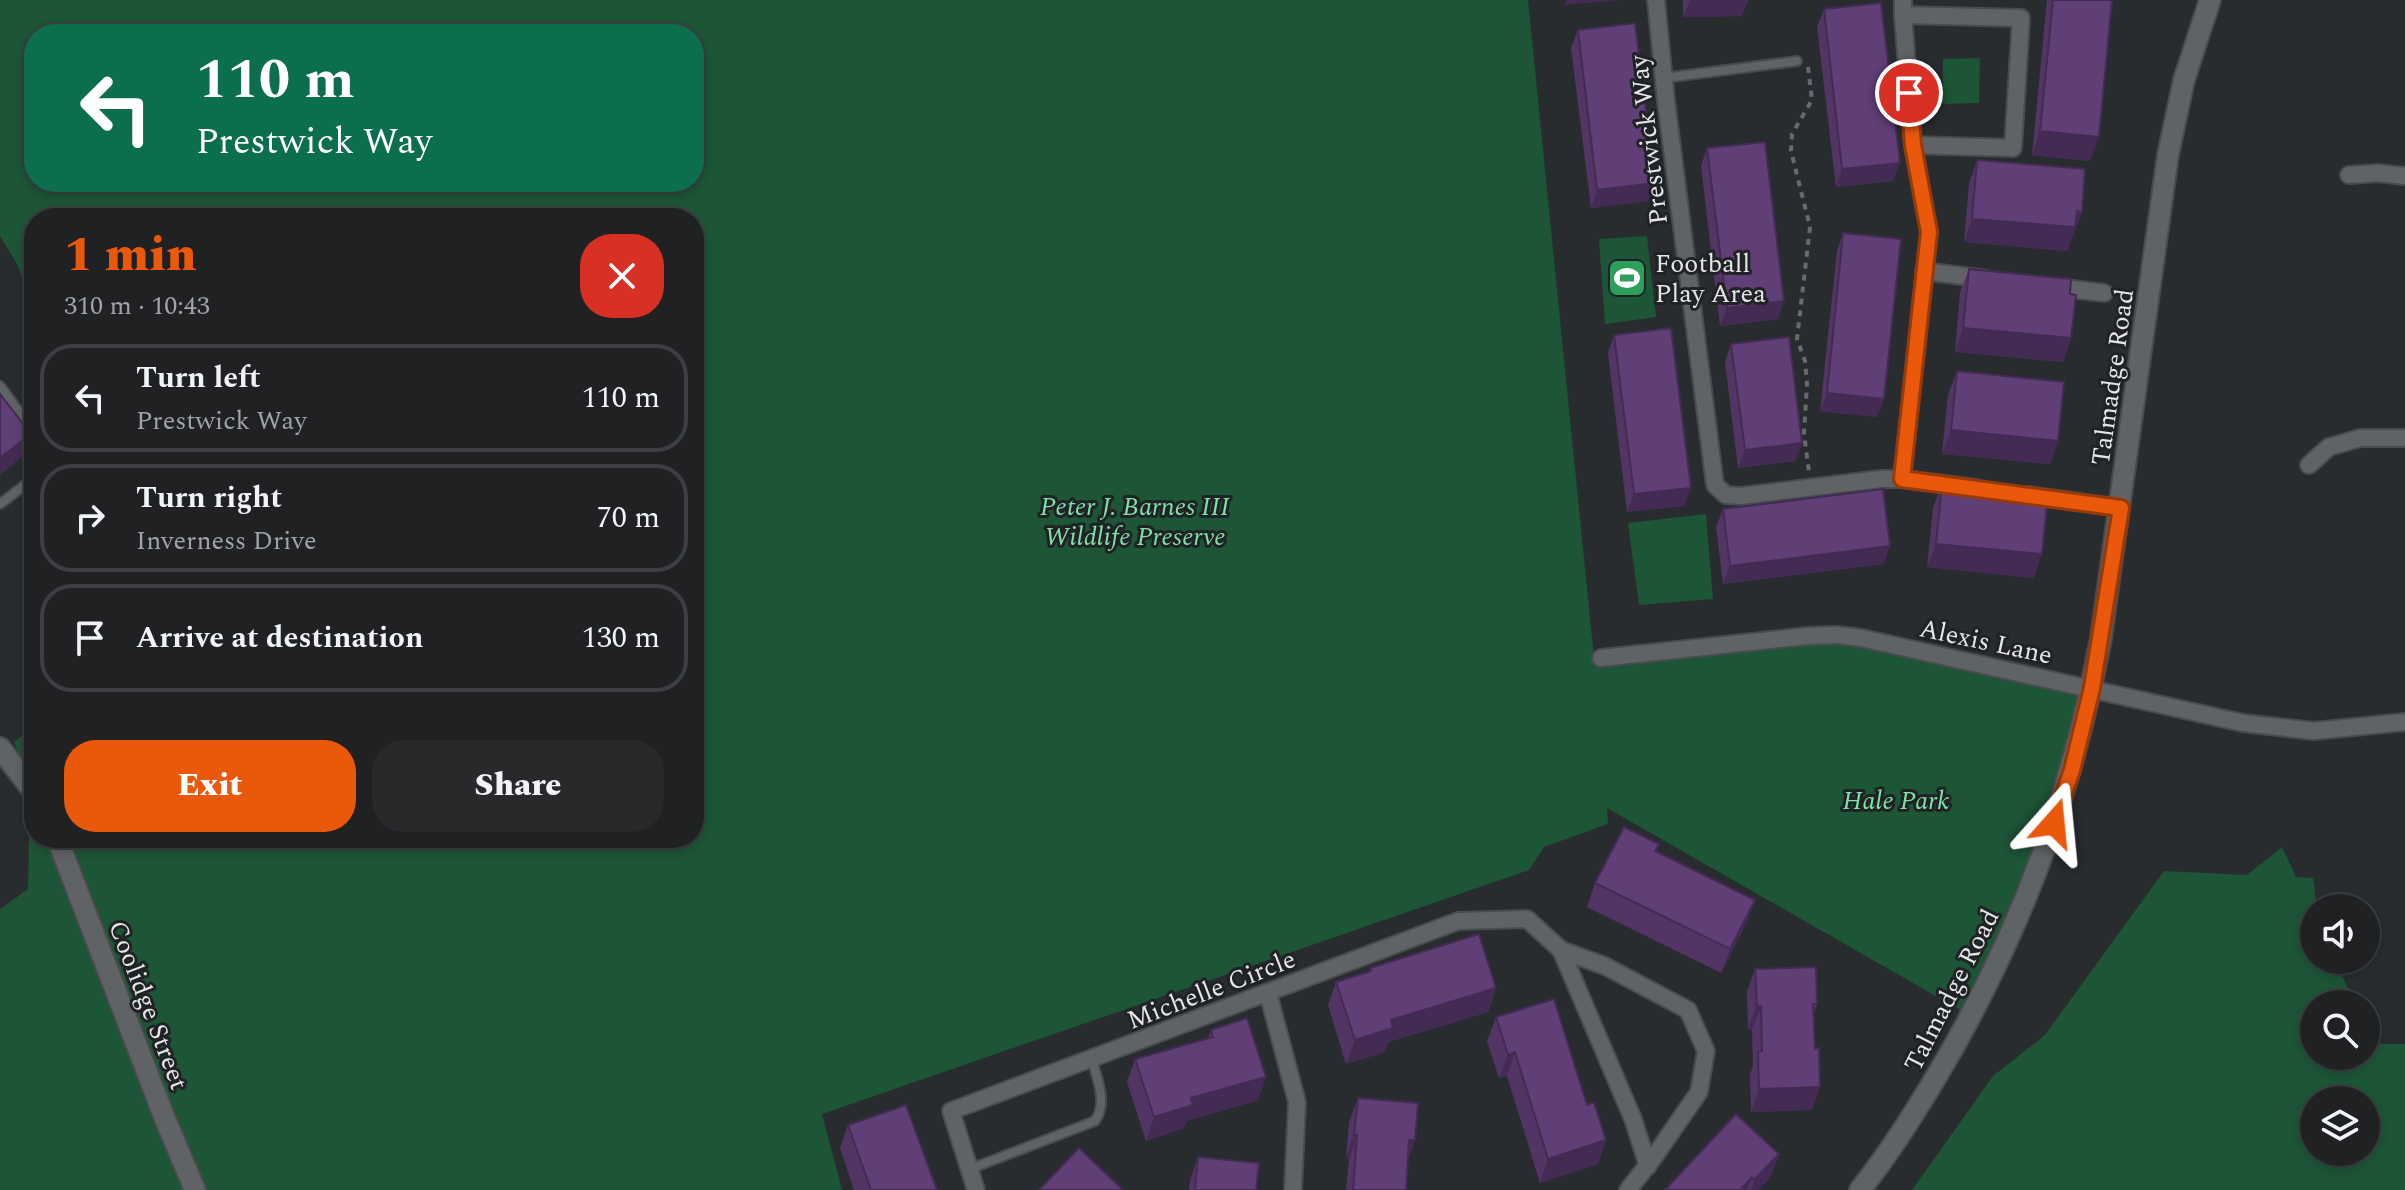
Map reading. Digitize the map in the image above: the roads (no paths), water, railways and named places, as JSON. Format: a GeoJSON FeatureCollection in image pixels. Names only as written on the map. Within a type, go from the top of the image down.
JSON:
{"type":"FeatureCollection","features":[{"type":"Feature","properties":{"kind":"street","name":"Prestwick Way"},"geometry":{"type":"LineString","coordinates":[[1656,0],[1715,485],[1726,495],[1741,496],[1811,486],[1902,479],[2121,508]]}},
{"type":"Feature","properties":{"kind":"street","name":"Talmadge Road"},"geometry":{"type":"LineString","coordinates":[[1860,1190],[1927,1094],[1972,1014],[2046,850],[2072,770],[2092,688],[2121,508],[2168,155],[2184,80],[2210,0]]}},
{"type":"Feature","properties":{"kind":"street"},"geometry":{"type":"LineString","coordinates":[[1902,479],[1929,232],[1913,145],[1903,7],[2021,18],[2013,148],[1913,145]]}},
{"type":"Feature","properties":{"kind":"street"},"geometry":{"type":"LineString","coordinates":[[2349,175],[2378,173],[2405,176]]}},
{"type":"Feature","properties":{"kind":"street"},"geometry":{"type":"LineString","coordinates":[[1924,271],[1999,280]]}},
{"type":"Feature","properties":{"kind":"street"},"geometry":{"type":"LineString","coordinates":[[2029,284],[2104,293]]}},
{"type":"Feature","properties":{"kind":"street"},"geometry":{"type":"LineString","coordinates":[[2309,465],[2329,447],[2360,438],[2405,438]]}},
{"type":"Feature","properties":{"kind":"street","name":"Alexis Lane"},"geometry":{"type":"LineString","coordinates":[[1601,658],[1837,635],[2092,688],[2180,710],[2272,726],[2314,731],[2405,722]]}},
{"type":"Feature","properties":{"kind":"street"},"geometry":{"type":"LineString","coordinates":[[1,750],[24,779]]}},
{"type":"Feature","properties":{"kind":"street","name":"Coolidge Street"},"geometry":{"type":"LineString","coordinates":[[61,848],[195,1190]]}},
{"type":"Feature","properties":{"kind":"street","name":"Michelle Circle"},"geometry":{"type":"LineString","coordinates":[[976,1190],[951,1111],[1458,921],[1527,919],[1561,950],[1605,966],[1688,1010],[1706,1051],[1699,1092],[1628,1190]]}},
{"type":"Feature","properties":{"kind":"street","name":"Michelle Circle"},"geometry":{"type":"LineString","coordinates":[[1561,950],[1633,1119],[1648,1166]]}},
{"type":"Feature","properties":{"kind":"street"},"geometry":{"type":"LineString","coordinates":[[1268,993],[1297,1102],[1293,1190]]}},
{"type":"Feature","properties":{"kind":"lane"},"geometry":{"type":"LineString","coordinates":[[1664,78],[1797,61]]}},
{"type":"Feature","properties":{"kind":"lane"},"geometry":{"type":"LineString","coordinates":[[0,386],[24,418]]}},
{"type":"Feature","properties":{"kind":"lane"},"geometry":{"type":"LineString","coordinates":[[0,504],[24,486]]}},
{"type":"Feature","properties":{"kind":"lane"},"geometry":{"type":"LineString","coordinates":[[970,1169],[1095,1121],[1103,1103],[1092,1059]]}},
{"type":"Feature","properties":{"kind":"place","name":"Football Play Area"},"geometry":{"type":"Point","coordinates":[1627,278]}},
{"type":"Feature","properties":{"kind":"park label","name":"Peter J. Barnes III Wildlife Preserve"},"geometry":{"type":"Point","coordinates":[1135,521]}},
{"type":"Feature","properties":{"kind":"park label","name":"Hale Park"},"geometry":{"type":"Point","coordinates":[1896,800]}}]}
